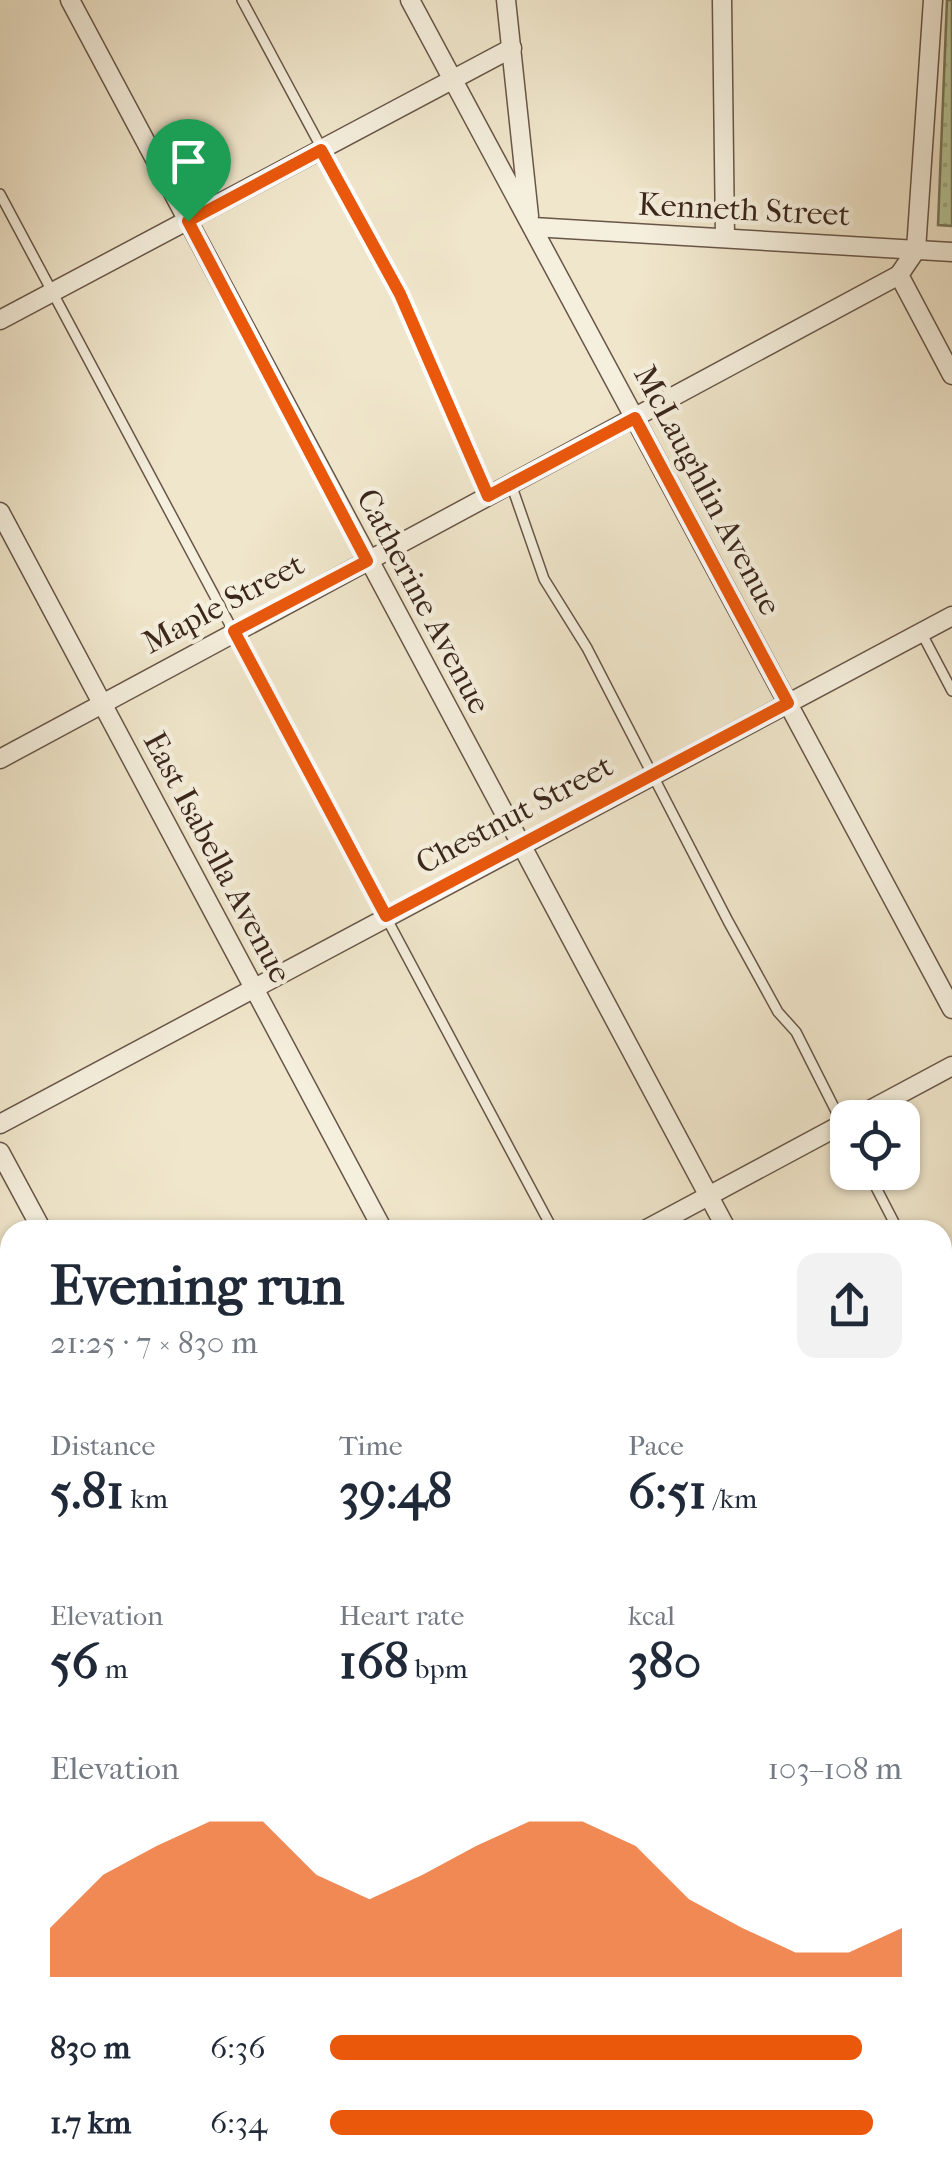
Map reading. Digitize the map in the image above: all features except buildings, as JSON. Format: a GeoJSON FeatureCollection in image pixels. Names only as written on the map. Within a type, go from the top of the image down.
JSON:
{"type":"FeatureCollection","features":[{"type":"Feature","properties":{"kind":"street","name":"Catherine Avenue"},"geometry":{"type":"LineString","coordinates":[[70,0],[721,1220]]}},
{"type":"Feature","properties":{"kind":"street","name":"McLaughlin Avenue"},"geometry":{"type":"LineString","coordinates":[[410,0],[952,1009]]}},
{"type":"Feature","properties":{"kind":"street"},"geometry":{"type":"LineString","coordinates":[[506,0],[531,224]]}},
{"type":"Feature","properties":{"kind":"street"},"geometry":{"type":"LineString","coordinates":[[722,0],[726,237]]}},
{"type":"Feature","properties":{"kind":"street"},"geometry":{"type":"LineString","coordinates":[[934,0],[916,250],[899,275],[952,375]]}},
{"type":"Feature","properties":{"kind":"street"},"geometry":{"type":"LineString","coordinates":[[0,320],[512,48]]}},
{"type":"Feature","properties":{"kind":"street","name":"Kenneth Street"},"geometry":{"type":"LineString","coordinates":[[531,224],[952,252]]}},
{"type":"Feature","properties":{"kind":"street","name":"Maple Street"},"geometry":{"type":"LineString","coordinates":[[0,759],[899,275]]}},
{"type":"Feature","properties":{"kind":"street","name":"East Isabella Avenue"},"geometry":{"type":"LineString","coordinates":[[0,512],[378,1220]]}},
{"type":"Feature","properties":{"kind":"street","name":"Chestnut Street"},"geometry":{"type":"LineString","coordinates":[[0,1124],[952,616]]}},
{"type":"Feature","properties":{"kind":"street"},"geometry":{"type":"LineString","coordinates":[[891,1100],[952,1066]]}},
{"type":"Feature","properties":{"kind":"street"},"geometry":{"type":"LineString","coordinates":[[664,1220],[830,1133]]}},
{"type":"Feature","properties":{"kind":"street"},"geometry":{"type":"LineString","coordinates":[[0,1152],[37,1220]]}},
{"type":"Feature","properties":{"kind":"lane"},"geometry":{"type":"LineString","coordinates":[[242,0],[408,310],[488,496]]}},
{"type":"Feature","properties":{"kind":"lane"},"geometry":{"type":"LineString","coordinates":[[0,194],[548,1220]]}},
{"type":"Feature","properties":{"kind":"lane"},"geometry":{"type":"LineString","coordinates":[[511,484],[544,579],[572,622],[654,772],[728,922],[778,1012],[796,1032],[834,1100]]}},
{"type":"Feature","properties":{"kind":"lane"},"geometry":{"type":"LineString","coordinates":[[921,632],[952,690]]}},
{"type":"Feature","properties":{"kind":"lane"},"geometry":{"type":"LineString","coordinates":[[877,1190],[893,1220]]}},
{"type":"Feature","properties":{"kind":"green space"},"geometry":{"type":"Polygon","coordinates":[[[947,0],[952,0],[952,226],[938,225],[947,0]]]}},
{"type":"Feature","properties":{"kind":"route"},"geometry":{"type":"LineString","coordinates":[[321,150],[400,294],[438,373],[488,496],[635,418],[788,703],[386,916],[234,631],[367,561],[188,221],[321,150]]}}]}
